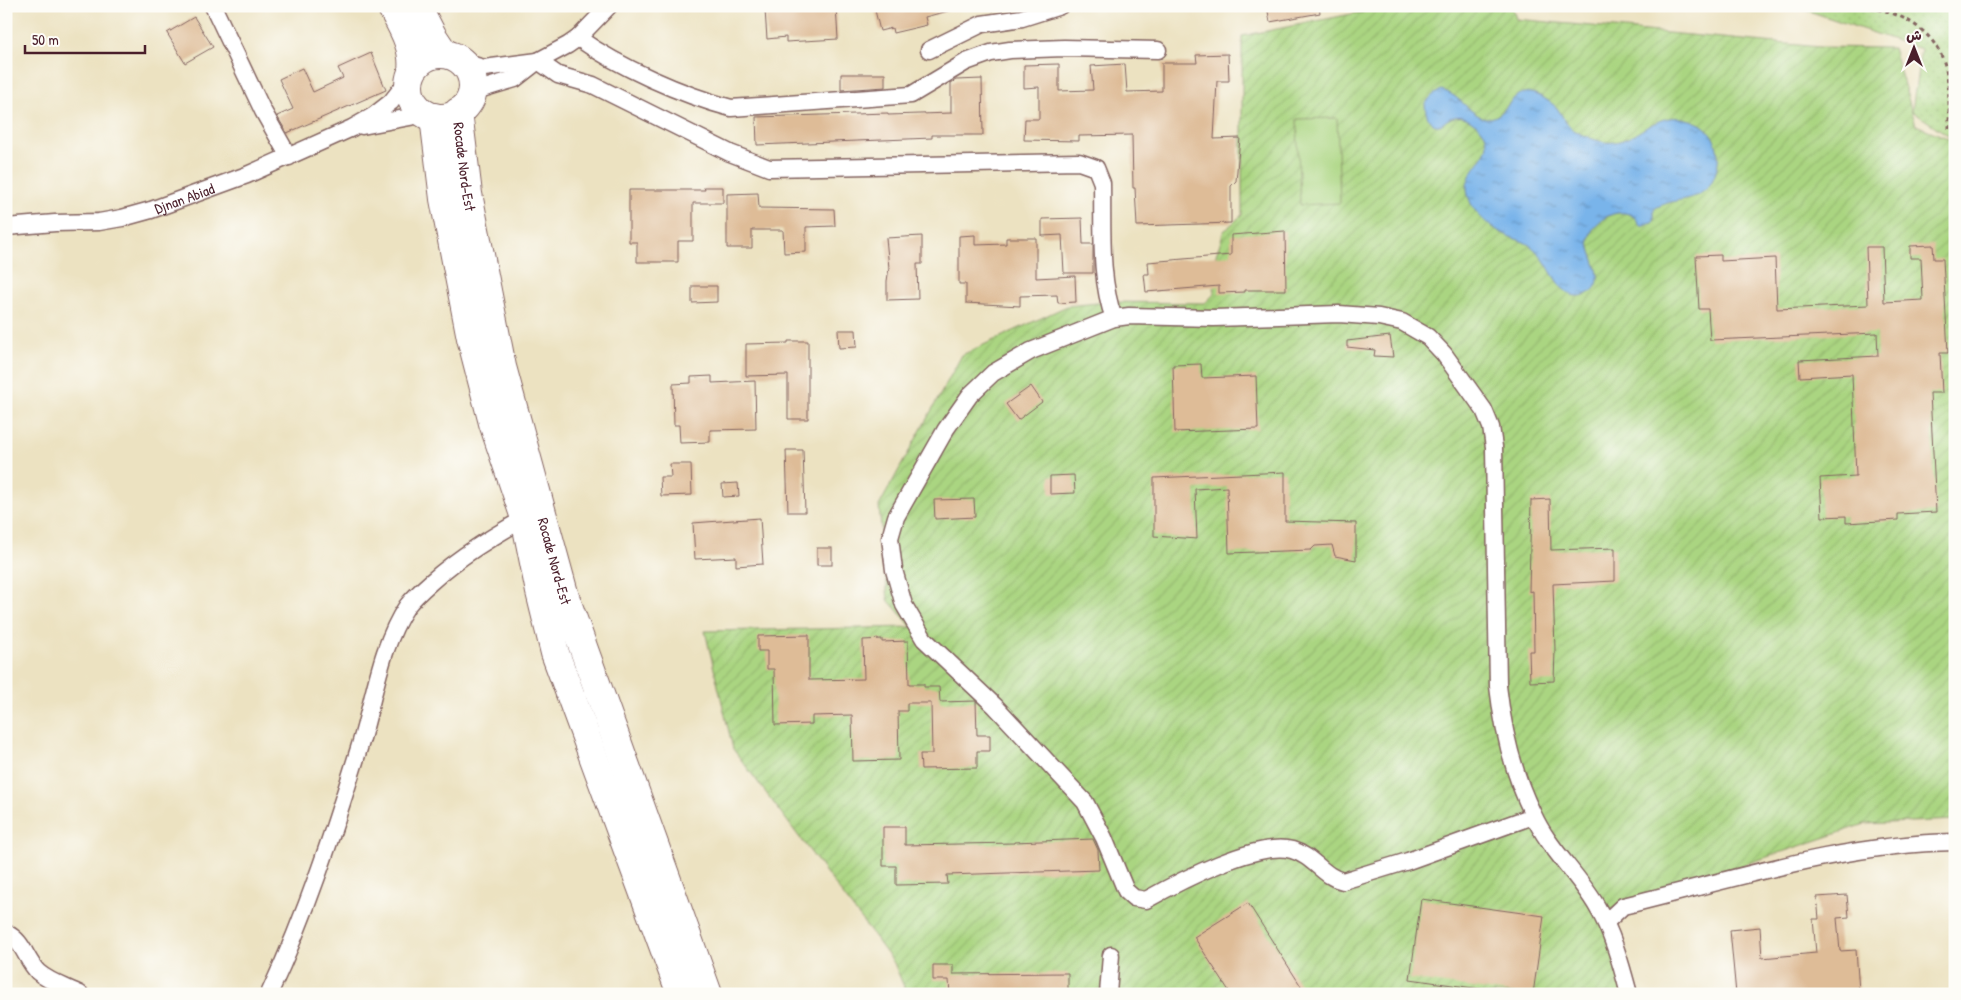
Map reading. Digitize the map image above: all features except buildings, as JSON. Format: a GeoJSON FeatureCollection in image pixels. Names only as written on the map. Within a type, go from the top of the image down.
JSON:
{"type":"FeatureCollection","features":[{"type":"Feature","properties":{"kind":"highway"},"geometry":{"type":"LineString","coordinates":[[391,6],[410,45],[413,59],[410,96],[414,103],[448,109],[471,75],[455,58],[444,53],[437,44],[417,6]]}},
{"type":"Feature","properties":{"kind":"highway"},"geometry":{"type":"LineString","coordinates":[[411,75],[423,59],[439,54],[455,58]]}},
{"type":"Feature","properties":{"kind":"highway","name":"Rocade Nord-Est"},"geometry":{"type":"LineString","coordinates":[[448,109],[444,199],[471,338],[493,423],[525,518],[555,653],[680,994]]}},
{"type":"Feature","properties":{"kind":"highway","name":"Rocade Nord-Est"},"geometry":{"type":"LineString","coordinates":[[448,109],[468,194],[502,367],[565,596],[708,994]]}},
{"type":"Feature","properties":{"kind":"street"},"geometry":{"type":"LineString","coordinates":[[213,6],[263,112],[288,157]]}},
{"type":"Feature","properties":{"kind":"street"},"geometry":{"type":"LineString","coordinates":[[352,128],[448,109],[515,79],[538,61],[578,38],[609,6]]}},
{"type":"Feature","properties":{"kind":"street"},"geometry":{"type":"LineString","coordinates":[[929,50],[982,24],[1022,18],[1060,6]]}},
{"type":"Feature","properties":{"kind":"street"},"geometry":{"type":"LineString","coordinates":[[578,38],[593,49],[648,76],[706,101],[731,108],[912,95],[966,62],[991,53],[1010,50],[1064,48],[1158,50]]}},
{"type":"Feature","properties":{"kind":"street"},"geometry":{"type":"LineString","coordinates":[[455,58],[484,68],[538,61],[558,75],[593,85],[730,153],[769,168],[1079,162],[1096,168],[1102,183],[1105,281],[1108,302],[1114,318]]}},
{"type":"Feature","properties":{"kind":"street"},"geometry":{"type":"LineString","coordinates":[[352,128],[391,102],[411,75]]}},
{"type":"Feature","properties":{"kind":"street","name":"Djnan Abiad"},"geometry":{"type":"LineString","coordinates":[[6,227],[99,222],[151,210],[247,175],[352,128]]}},
{"type":"Feature","properties":{"kind":"street"},"geometry":{"type":"LineString","coordinates":[[1533,816],[1343,881],[1333,879],[1307,855],[1291,849],[1276,848],[1246,853],[1146,900],[1134,898],[1126,890],[1104,838],[1085,802],[994,706],[924,639],[904,605],[894,570],[890,538],[896,517],[946,429],[970,395],[993,373],[1031,351],[1114,318],[1129,316],[1214,318],[1339,314],[1379,317],[1402,322],[1428,337],[1444,354],[1484,410],[1491,427],[1494,447],[1498,686],[1502,722],[1516,774],[1533,816],[1561,859],[1578,878],[1606,922],[1629,994]]}},
{"type":"Feature","properties":{"kind":"street"},"geometry":{"type":"LineString","coordinates":[[269,994],[318,879],[361,743],[392,634],[408,606],[443,571],[475,547],[525,518]]}},
{"type":"Feature","properties":{"kind":"street"},"geometry":{"type":"LineString","coordinates":[[1606,922],[1623,906],[1809,860],[1862,850],[1917,843],[1955,842]]}},
{"type":"Feature","properties":{"kind":"street"},"geometry":{"type":"LineString","coordinates":[[6,933],[18,941],[38,972],[80,994]]}},
{"type":"Feature","properties":{"kind":"street"},"geometry":{"type":"LineString","coordinates":[[1108,994],[1111,955]]}},
{"type":"Feature","properties":{"kind":"path"},"geometry":{"type":"LineString","coordinates":[[1862,6],[1880,8],[1902,15],[1927,34],[1935,45],[1945,67],[1947,77],[1949,131]]}},
{"type":"Feature","properties":{"kind":"green space"},"geometry":{"type":"Polygon","coordinates":[[[1391,6],[1512,6],[1516,19],[1820,47],[1893,48],[1916,125],[1955,141],[1955,820],[1865,824],[1607,911],[1639,994],[907,994],[894,963],[733,749],[705,631],[912,627],[888,600],[879,506],[962,355],[1067,306],[1108,302],[1205,303],[1214,294],[1215,258],[1224,231],[1242,215],[1242,36],[1391,6]]]}},
{"type":"Feature","properties":{"kind":"green space"},"geometry":{"type":"Polygon","coordinates":[[[1794,6],[1955,6],[1955,140],[1912,111],[1921,49],[1794,6]]]}},
{"type":"Feature","properties":{"kind":"green space"},"geometry":{"type":"Polygon","coordinates":[[[1337,118],[1340,203],[1300,205],[1297,119],[1337,118]]]}},
{"type":"Feature","properties":{"kind":"water"},"geometry":{"type":"Polygon","coordinates":[[[1441,90],[1454,96],[1477,115],[1488,118],[1495,117],[1501,113],[1520,94],[1535,94],[1555,106],[1573,130],[1604,142],[1617,142],[1628,138],[1659,121],[1671,118],[1684,118],[1700,124],[1710,133],[1717,150],[1717,169],[1709,186],[1703,192],[1654,209],[1654,221],[1641,226],[1631,215],[1618,213],[1599,222],[1589,239],[1589,245],[1597,268],[1598,283],[1587,294],[1580,296],[1572,295],[1566,292],[1534,249],[1526,243],[1497,230],[1479,216],[1474,209],[1468,196],[1468,181],[1486,151],[1486,137],[1478,126],[1462,117],[1452,117],[1440,125],[1433,124],[1430,121],[1425,103],[1441,90]]]}}]}
